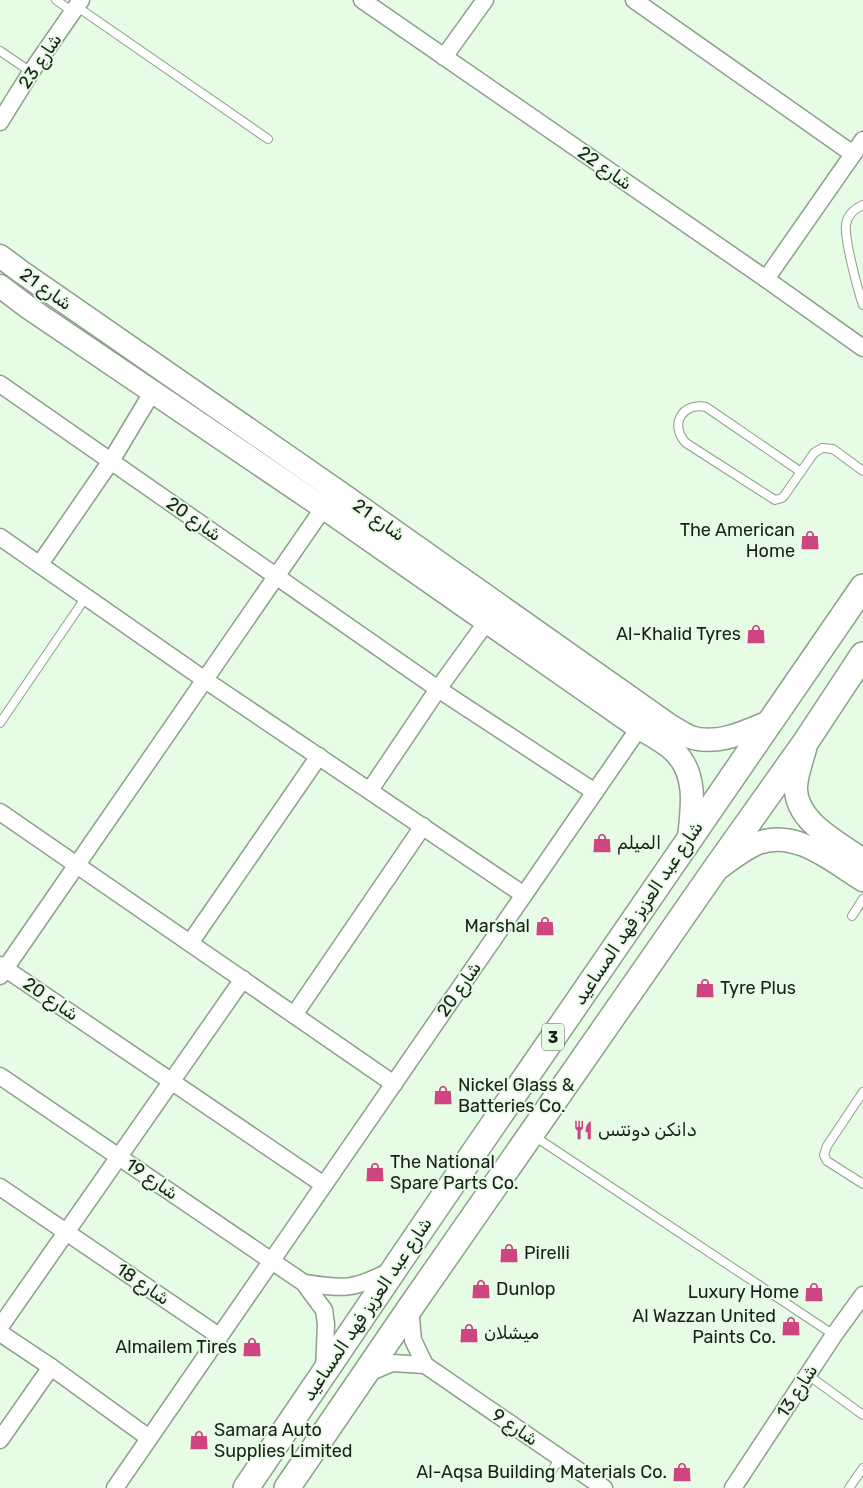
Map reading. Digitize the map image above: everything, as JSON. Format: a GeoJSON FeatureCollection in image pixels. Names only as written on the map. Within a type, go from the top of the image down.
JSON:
{"type":"FeatureCollection","features":[{"type":"Feature","properties":{"kind":"main road","name":"شارع عبد العزيز فهد المساعيد"},"geometry":{"type":"LineString","coordinates":[[246,1488],[689,838],[863,587]]}},
{"type":"Feature","properties":{"kind":"main road","name":"شارع عبد العزيز فهد المساعيد"},"geometry":{"type":"LineString","coordinates":[[286,1488],[807,740],[862,654]]}},
{"type":"Feature","properties":{"kind":"street","name":"شارع 22"},"geometry":{"type":"LineString","coordinates":[[362,0],[863,348]]}},
{"type":"Feature","properties":{"kind":"street"},"geometry":{"type":"LineString","coordinates":[[444,57],[484,0]]}},
{"type":"Feature","properties":{"kind":"street"},"geometry":{"type":"LineString","coordinates":[[634,0],[853,154]]}},
{"type":"Feature","properties":{"kind":"street","name":"شارع 23"},"geometry":{"type":"LineString","coordinates":[[0,122],[31,72],[77,6]]}},
{"type":"Feature","properties":{"kind":"street"},"geometry":{"type":"LineString","coordinates":[[766,279],[863,140]]}},
{"type":"Feature","properties":{"kind":"street","name":"شارع 21"},"geometry":{"type":"LineString","coordinates":[[0,256],[330,499],[493,613],[670,725],[690,737],[705,740],[733,737],[769,722]]}},
{"type":"Feature","properties":{"kind":"street","name":"شارع 21"},"geometry":{"type":"LineString","coordinates":[[0,286],[29,308],[153,391],[330,499]]}},
{"type":"Feature","properties":{"kind":"street","name":"شارع 20"},"geometry":{"type":"LineString","coordinates":[[0,384],[438,689],[595,792]]}},
{"type":"Feature","properties":{"kind":"street"},"geometry":{"type":"LineString","coordinates":[[40,564],[111,461],[153,391]]}},
{"type":"Feature","properties":{"kind":"street","name":"شارع 20"},"geometry":{"type":"LineString","coordinates":[[324,1185],[172,1081],[2,970],[330,499]]}},
{"type":"Feature","properties":{"kind":"street"},"geometry":{"type":"LineString","coordinates":[[0,537],[205,680],[524,895]]}},
{"type":"Feature","properties":{"kind":"street"},"geometry":{"type":"LineString","coordinates":[[370,790],[438,689],[493,613]]}},
{"type":"Feature","properties":{"kind":"street","name":"شارع 21"},"geometry":{"type":"LineString","coordinates":[[493,613],[639,728],[665,743],[683,762],[693,794],[689,838]]}},
{"type":"Feature","properties":{"kind":"street","name":"شارع 20"},"geometry":{"type":"LineString","coordinates":[[271,1261],[639,728]]}},
{"type":"Feature","properties":{"kind":"street"},"geometry":{"type":"LineString","coordinates":[[807,740],[796,786],[797,799],[801,808],[814,824],[863,860]]}},
{"type":"Feature","properties":{"kind":"street"},"geometry":{"type":"LineString","coordinates":[[190,943],[319,756]]}},
{"type":"Feature","properties":{"kind":"street"},"geometry":{"type":"LineString","coordinates":[[0,812],[394,1084]]}},
{"type":"Feature","properties":{"kind":"street"},"geometry":{"type":"LineString","coordinates":[[294,1015],[422,826]]}},
{"type":"Feature","properties":{"kind":"street"},"geometry":{"type":"LineString","coordinates":[[714,871],[751,846],[770,840],[782,839],[806,845],[863,880]]}},
{"type":"Feature","properties":{"kind":"street"},"geometry":{"type":"LineString","coordinates":[[0,1327],[242,979]]}},
{"type":"Feature","properties":{"kind":"street","name":"شارع 19"},"geometry":{"type":"LineString","coordinates":[[0,1076],[304,1283],[324,1310],[326,1324],[324,1375]]}},
{"type":"Feature","properties":{"kind":"street","name":"شارع 18"},"geometry":{"type":"LineString","coordinates":[[0,1187],[219,1336]]}},
{"type":"Feature","properties":{"kind":"street"},"geometry":{"type":"LineString","coordinates":[[115,1488],[271,1261]]}},
{"type":"Feature","properties":{"kind":"street","name":"شارع 19"},"geometry":{"type":"LineString","coordinates":[[304,1283],[350,1288],[367,1283],[396,1268]]}},
{"type":"Feature","properties":{"kind":"street","name":"شارع 13"},"geometry":{"type":"LineString","coordinates":[[733,1488],[834,1335],[863,1295]]}},
{"type":"Feature","properties":{"kind":"street","name":"شارع 9"},"geometry":{"type":"LineString","coordinates":[[410,1308],[413,1340],[425,1365],[601,1487]]}},
{"type":"Feature","properties":{"kind":"street"},"geometry":{"type":"LineString","coordinates":[[0,1333],[52,1367],[149,1438]]}},
{"type":"Feature","properties":{"kind":"street"},"geometry":{"type":"LineString","coordinates":[[364,1375],[392,1364],[425,1365]]}},
{"type":"Feature","properties":{"kind":"street"},"geometry":{"type":"LineString","coordinates":[[0,1440],[52,1367]]}},
{"type":"Feature","properties":{"kind":"lane"},"geometry":{"type":"LineString","coordinates":[[56,0],[77,6],[268,139]]}},
{"type":"Feature","properties":{"kind":"lane"},"geometry":{"type":"LineString","coordinates":[[0,50],[31,72]]}},
{"type":"Feature","properties":{"kind":"lane"},"geometry":{"type":"LineString","coordinates":[[863,205],[858,207],[848,218],[846,232],[863,305]]}},
{"type":"Feature","properties":{"kind":"lane"},"geometry":{"type":"LineString","coordinates":[[801,472],[706,407],[694,406],[684,412],[678,422],[679,433],[686,443],[771,499],[778,500],[782,498],[801,472],[814,454],[822,448],[833,449],[863,471]]}},
{"type":"Feature","properties":{"kind":"lane"},"geometry":{"type":"LineString","coordinates":[[0,723],[86,597]]}},
{"type":"Feature","properties":{"kind":"lane"},"geometry":{"type":"LineString","coordinates":[[852,916],[863,899]]}},
{"type":"Feature","properties":{"kind":"lane"},"geometry":{"type":"LineString","coordinates":[[863,1092],[824,1155],[827,1161],[863,1184]]}},
{"type":"Feature","properties":{"kind":"lane"},"geometry":{"type":"LineString","coordinates":[[531,1134],[834,1335]]}},
{"type":"Feature","properties":{"kind":"lane"},"geometry":{"type":"LineString","coordinates":[[808,1375],[863,1415]]}},
{"type":"Feature","properties":{"kind":"lane"},"geometry":{"type":"LineString","coordinates":[[549,1475],[560,1458]]}},
{"type":"Feature","properties":{"kind":"lane"},"geometry":{"type":"LineString","coordinates":[[849,1488],[863,1468]]}},
{"type":"Feature","properties":{"kind":"place","name":"The American Home"},"geometry":{"type":"Point","coordinates":[810,540]}},
{"type":"Feature","properties":{"kind":"place","name":"Al-Khalid Tyres"},"geometry":{"type":"Point","coordinates":[756,634]}},
{"type":"Feature","properties":{"kind":"place","name":"الميلم"},"geometry":{"type":"Point","coordinates":[602,843]}},
{"type":"Feature","properties":{"kind":"place","name":"Marshal"},"geometry":{"type":"Point","coordinates":[545,926]}},
{"type":"Feature","properties":{"kind":"place","name":"Tyre Plus"},"geometry":{"type":"Point","coordinates":[705,988]}},
{"type":"Feature","properties":{"kind":"place","name":"Nickel Glass & Batteries Co."},"geometry":{"type":"Point","coordinates":[443,1095]}},
{"type":"Feature","properties":{"kind":"place","name":"دانكن دونتس"},"geometry":{"type":"Point","coordinates":[583,1130]}},
{"type":"Feature","properties":{"kind":"place","name":"The National Spare Parts Co."},"geometry":{"type":"Point","coordinates":[375,1172]}},
{"type":"Feature","properties":{"kind":"place","name":"Pirelli"},"geometry":{"type":"Point","coordinates":[509,1253]}},
{"type":"Feature","properties":{"kind":"place","name":"Dunlop"},"geometry":{"type":"Point","coordinates":[481,1289]}},
{"type":"Feature","properties":{"kind":"place","name":"Luxury Home"},"geometry":{"type":"Point","coordinates":[814,1292]}},
{"type":"Feature","properties":{"kind":"place","name":"Al Wazzan United Paints Co."},"geometry":{"type":"Point","coordinates":[791,1326]}},
{"type":"Feature","properties":{"kind":"place","name":"ميشلان"},"geometry":{"type":"Point","coordinates":[469,1333]}},
{"type":"Feature","properties":{"kind":"place","name":"Almailem Tires"},"geometry":{"type":"Point","coordinates":[252,1347]}},
{"type":"Feature","properties":{"kind":"place","name":"Samara Auto Supplies Limited"},"geometry":{"type":"Point","coordinates":[199,1440]}},
{"type":"Feature","properties":{"kind":"place","name":"Al-Aqsa Building Materials Co."},"geometry":{"type":"Point","coordinates":[682,1472]}}]}
